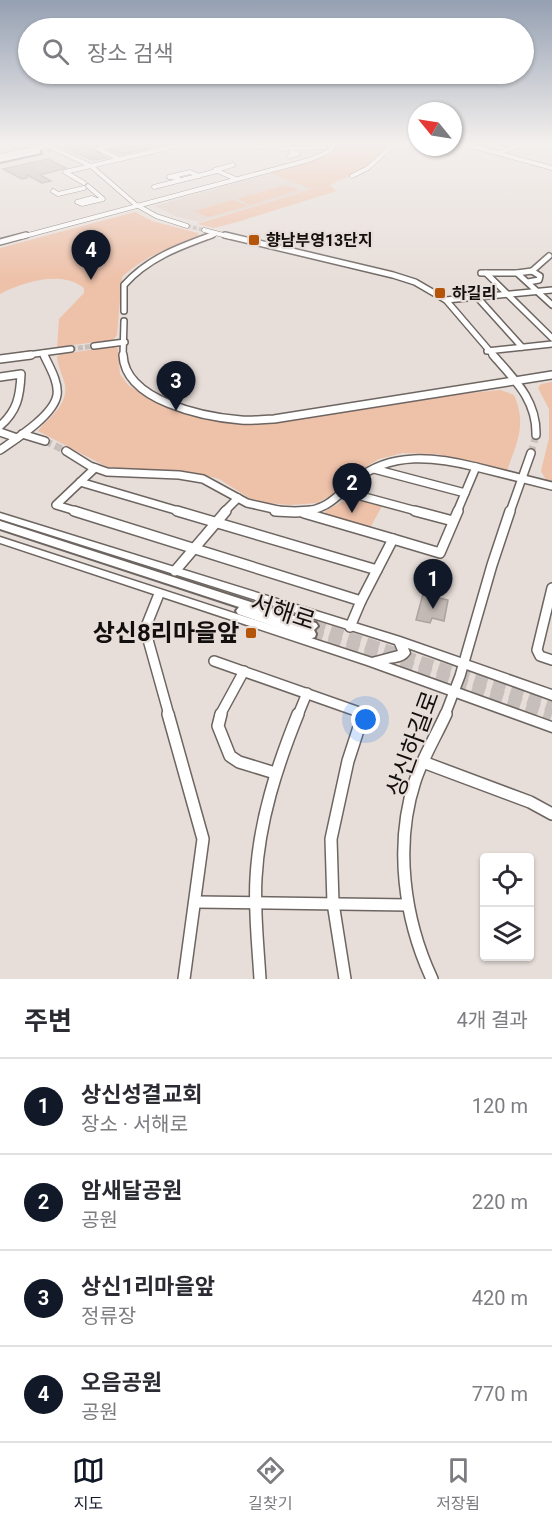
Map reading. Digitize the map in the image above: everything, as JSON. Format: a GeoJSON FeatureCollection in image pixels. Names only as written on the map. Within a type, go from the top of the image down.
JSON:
{"type":"FeatureCollection","features":[{"type":"Feature","properties":{"kind":"highway","name":"서해로"},"geometry":{"type":"LineString","coordinates":[[0,527],[311,630]]}},
{"type":"Feature","properties":{"kind":"main road","name":"서해로"},"geometry":{"type":"LineString","coordinates":[[0,516],[400,641],[552,695]]}},
{"type":"Feature","properties":{"kind":"main road","name":"서해로"},"geometry":{"type":"LineString","coordinates":[[0,540],[371,662],[552,727]]}},
{"type":"Feature","properties":{"kind":"main road"},"geometry":{"type":"LineString","coordinates":[[371,662],[404,653],[400,641]]}},
{"type":"Feature","properties":{"kind":"street"},"geometry":{"type":"LineString","coordinates":[[53,191],[58,194],[70,190]]}},
{"type":"Feature","properties":{"kind":"street"},"geometry":{"type":"LineString","coordinates":[[90,190],[103,199],[97,201]]}},
{"type":"Feature","properties":{"kind":"street"},"geometry":{"type":"LineString","coordinates":[[119,190],[138,206],[156,216],[187,226]]}},
{"type":"Feature","properties":{"kind":"street"},"geometry":{"type":"LineString","coordinates":[[0,242],[197,190]]}},
{"type":"Feature","properties":{"kind":"street"},"geometry":{"type":"LineString","coordinates":[[204,230],[393,275],[415,282],[446,300],[487,351],[516,380],[533,407],[537,421],[536,435]]}},
{"type":"Feature","properties":{"kind":"street"},"geometry":{"type":"LineString","coordinates":[[124,311],[124,285],[139,269],[175,248],[217,233]]}},
{"type":"Feature","properties":{"kind":"street"},"geometry":{"type":"LineString","coordinates":[[532,271],[549,256]]}},
{"type":"Feature","properties":{"kind":"street"},"geometry":{"type":"LineString","coordinates":[[528,282],[539,280],[540,276],[532,271],[483,273],[552,338]]}},
{"type":"Feature","properties":{"kind":"street"},"geometry":{"type":"LineString","coordinates":[[517,273],[551,302]]}},
{"type":"Feature","properties":{"kind":"street"},"geometry":{"type":"LineString","coordinates":[[446,300],[552,290]]}},
{"type":"Feature","properties":{"kind":"street"},"geometry":{"type":"LineString","coordinates":[[477,297],[522,347]]}},
{"type":"Feature","properties":{"kind":"street"},"geometry":{"type":"LineString","coordinates":[[124,321],[123,368],[135,386],[151,396],[209,416],[239,421],[274,419],[552,375]]}},
{"type":"Feature","properties":{"kind":"street"},"geometry":{"type":"LineString","coordinates":[[94,346],[124,342]]}},
{"type":"Feature","properties":{"kind":"street"},"geometry":{"type":"LineString","coordinates":[[487,351],[552,344]]}},
{"type":"Feature","properties":{"kind":"street"},"geometry":{"type":"LineString","coordinates":[[0,359],[71,349]]}},
{"type":"Feature","properties":{"kind":"street"},"geometry":{"type":"LineString","coordinates":[[0,450],[37,422],[54,401],[57,394],[43,353]]}},
{"type":"Feature","properties":{"kind":"street"},"geometry":{"type":"LineString","coordinates":[[0,377],[21,374],[20,403],[12,416],[0,426]]}},
{"type":"Feature","properties":{"kind":"street"},"geometry":{"type":"LineString","coordinates":[[0,432],[45,441]]}},
{"type":"Feature","properties":{"kind":"street"},"geometry":{"type":"LineString","coordinates":[[66,451],[94,468],[108,472],[200,479],[222,486],[245,502],[267,508],[299,512],[440,553],[476,467]]}},
{"type":"Feature","properties":{"kind":"street","name":"상신하길로"},"geometry":{"type":"LineString","coordinates":[[432,979],[416,936],[408,905],[405,840],[412,792],[454,693],[493,563],[531,453]]}},
{"type":"Feature","properties":{"kind":"street"},"geometry":{"type":"LineString","coordinates":[[299,512],[330,504],[346,492],[356,480],[374,469],[393,461],[417,458],[442,459],[552,486]]}},
{"type":"Feature","properties":{"kind":"street"},"geometry":{"type":"LineString","coordinates":[[94,468],[56,505],[361,602]]}},
{"type":"Feature","properties":{"kind":"street"},"geometry":{"type":"LineString","coordinates":[[374,469],[465,493]]}},
{"type":"Feature","properties":{"kind":"street"},"geometry":{"type":"LineString","coordinates":[[80,482],[377,570]]}},
{"type":"Feature","properties":{"kind":"street"},"geometry":{"type":"LineString","coordinates":[[346,492],[453,521]]}},
{"type":"Feature","properties":{"kind":"street"},"geometry":{"type":"LineString","coordinates":[[175,571],[238,498]]}},
{"type":"Feature","properties":{"kind":"street"},"geometry":{"type":"LineString","coordinates":[[350,627],[393,539]]}},
{"type":"Feature","properties":{"kind":"street"},"geometry":{"type":"LineString","coordinates":[[552,588],[548,620],[537,650],[540,656],[552,660]]}},
{"type":"Feature","properties":{"kind":"street"},"geometry":{"type":"LineString","coordinates":[[159,594],[145,629],[202,839],[196,902],[184,979]]}},
{"type":"Feature","properties":{"kind":"street"},"geometry":{"type":"LineString","coordinates":[[214,661],[359,712],[362,718],[348,761],[331,839],[333,903],[345,979]]}},
{"type":"Feature","properties":{"kind":"street"},"geometry":{"type":"LineString","coordinates":[[244,671],[219,717],[218,726],[230,756],[239,762],[275,773]]}},
{"type":"Feature","properties":{"kind":"street"},"geometry":{"type":"LineString","coordinates":[[260,979],[256,878],[262,826],[275,773],[307,693]]}},
{"type":"Feature","properties":{"kind":"street"},"geometry":{"type":"LineString","coordinates":[[423,762],[530,802],[552,814]]}},
{"type":"Feature","properties":{"kind":"street"},"geometry":{"type":"LineString","coordinates":[[196,902],[408,905]]}},
{"type":"Feature","properties":{"kind":"shaded area"},"geometry":{"type":"Polygon","coordinates":[[[212,190],[311,190],[200,222],[175,216],[155,206],[212,190]]]}},
{"type":"Feature","properties":{"kind":"shaded area"},"geometry":{"type":"Polygon","coordinates":[[[269,190],[299,190],[250,205],[237,199],[269,190]]]}},
{"type":"Feature","properties":{"kind":"shaded area"},"geometry":{"type":"Polygon","coordinates":[[[310,190],[337,191],[214,228],[197,224],[310,190]]]}},
{"type":"Feature","properties":{"kind":"shaded area"},"geometry":{"type":"Polygon","coordinates":[[[233,200],[248,206],[208,217],[194,211],[233,200]]]}},
{"type":"Feature","properties":{"kind":"shaded area"},"geometry":{"type":"Polygon","coordinates":[[[135,212],[152,221],[198,233],[199,236],[148,258],[122,277],[117,335],[113,340],[57,347],[59,319],[84,293],[84,288],[75,283],[54,279],[42,280],[20,285],[0,294],[0,248],[135,212]]]}},
{"type":"Feature","properties":{"kind":"shaded area"},"geometry":{"type":"Polygon","coordinates":[[[118,348],[120,374],[128,385],[147,397],[212,419],[257,424],[458,394],[501,390],[514,395],[520,415],[519,433],[507,471],[437,454],[403,453],[379,459],[364,468],[336,493],[317,503],[290,505],[267,503],[249,498],[219,479],[197,473],[107,467],[38,431],[57,411],[64,399],[65,385],[57,357],[60,354],[118,348]]]}},
{"type":"Feature","properties":{"kind":"shaded area"},"geometry":{"type":"Polygon","coordinates":[[[552,382],[552,482],[546,480],[541,471],[549,438],[549,409],[538,388],[541,384],[552,382]]]}},
{"type":"Feature","properties":{"kind":"shaded area"},"geometry":{"type":"Polygon","coordinates":[[[351,497],[382,506],[370,528],[326,515],[325,511],[351,497]]]}},
{"type":"Feature","properties":{"kind":"building"},"geometry":{"type":"Polygon","coordinates":[[[423,594],[448,600],[444,621],[432,618],[430,623],[416,620],[423,594]]]}},
{"type":"Feature","properties":{"kind":"tunnel"},"geometry":{"type":"LineString","coordinates":[[187,226],[204,230]]}},
{"type":"Feature","properties":{"kind":"tunnel"},"geometry":{"type":"LineString","coordinates":[[71,349],[94,346]]}},
{"type":"Feature","properties":{"kind":"tunnel"},"geometry":{"type":"LineString","coordinates":[[531,453],[536,435]]}},
{"type":"Feature","properties":{"kind":"tunnel"},"geometry":{"type":"LineString","coordinates":[[45,441],[66,451]]}},
{"type":"Feature","properties":{"kind":"tunnel"},"geometry":{"type":"LineString","coordinates":[[312,626],[552,706]]}},
{"type":"Feature","properties":{"kind":"tunnel"},"geometry":{"type":"LineString","coordinates":[[310,634],[552,714]]}},
{"type":"Feature","properties":{"kind":"place","name":"향남부영13단지"},"geometry":{"type":"Point","coordinates":[254,240]}},
{"type":"Feature","properties":{"kind":"place","name":"오음공원"},"geometry":{"type":"Point","coordinates":[91,280]}},
{"type":"Feature","properties":{"kind":"place","name":"하길리"},"geometry":{"type":"Point","coordinates":[440,293]}},
{"type":"Feature","properties":{"kind":"place","name":"상신1리마을앞"},"geometry":{"type":"Point","coordinates":[176,411]}},
{"type":"Feature","properties":{"kind":"place","name":"암새달공원"},"geometry":{"type":"Point","coordinates":[352,513]}},
{"type":"Feature","properties":{"kind":"place","name":"상신성결교회"},"geometry":{"type":"Point","coordinates":[433,609]}},
{"type":"Feature","properties":{"kind":"place","name":"상신8리마을앞"},"geometry":{"type":"Point","coordinates":[251,633]}}]}
